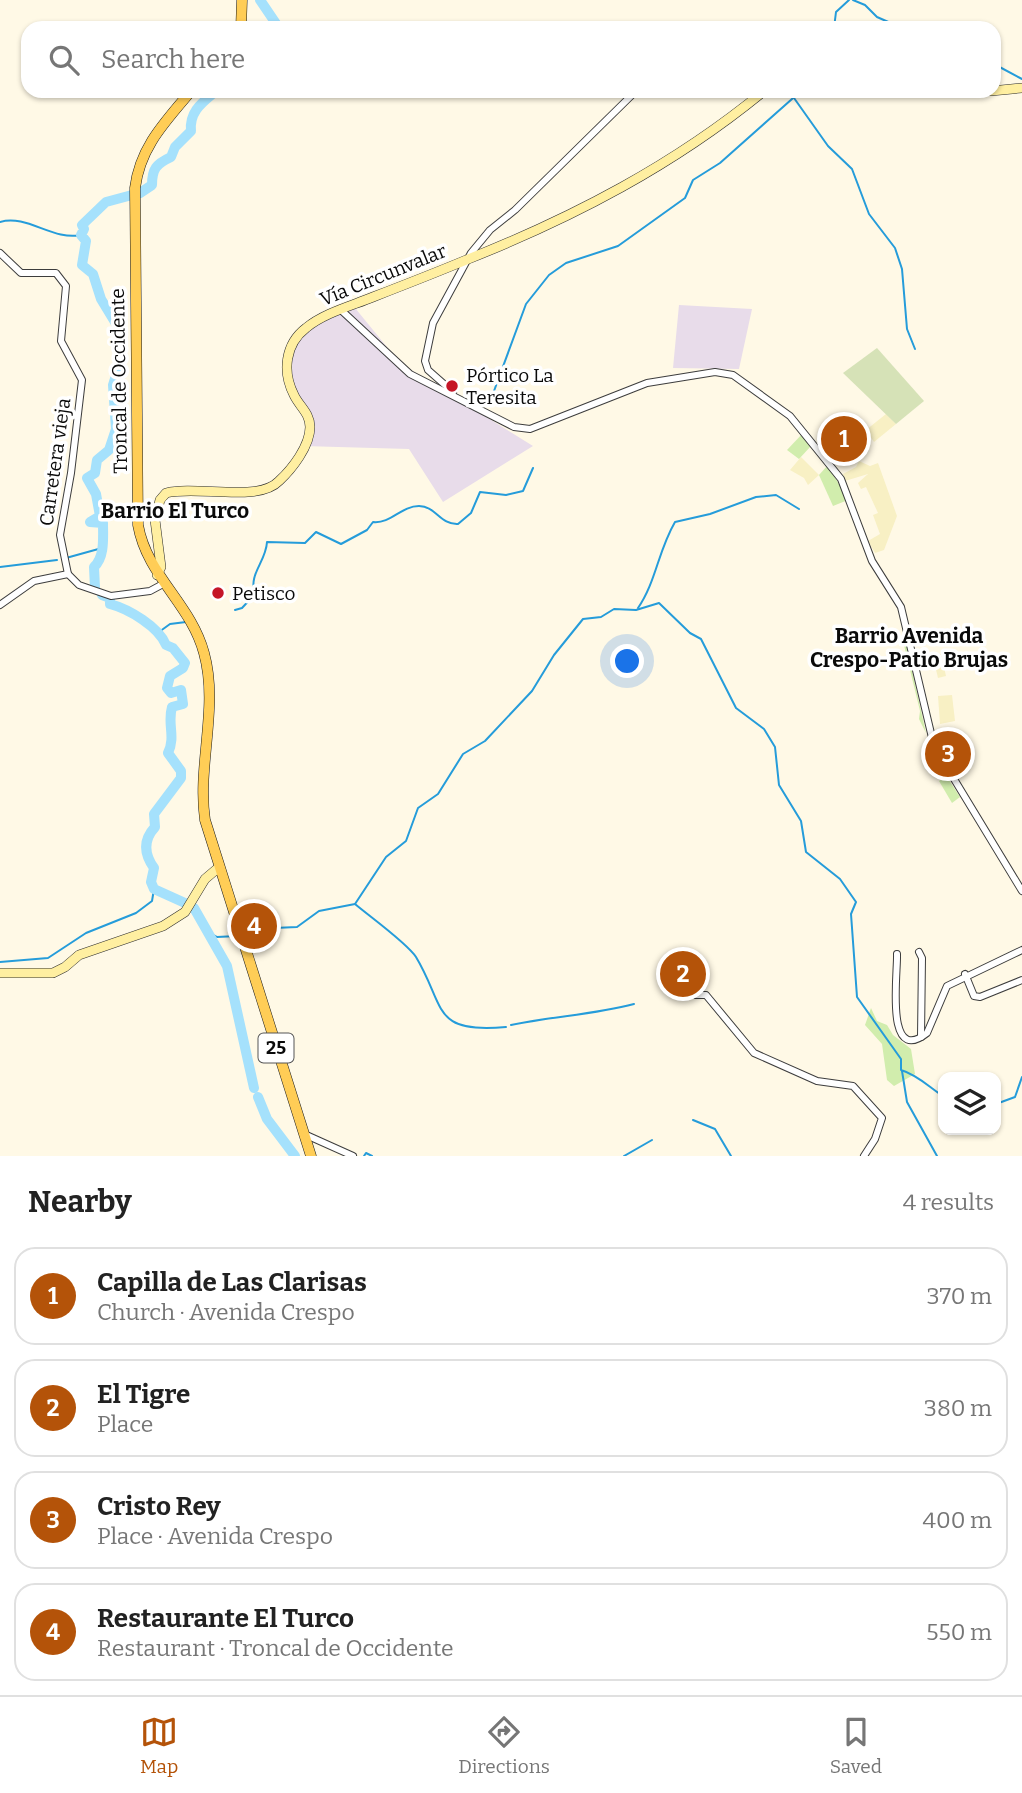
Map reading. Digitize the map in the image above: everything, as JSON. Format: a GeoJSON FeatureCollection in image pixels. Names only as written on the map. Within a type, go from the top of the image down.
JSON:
{"type":"FeatureCollection","features":[{"type":"Feature","properties":{"kind":"main road"},"geometry":{"type":"LineString","coordinates":[[241,21],[242,0]]}},
{"type":"Feature","properties":{"kind":"main road"},"geometry":{"type":"LineString","coordinates":[[1001,90],[1022,88]]}},
{"type":"Feature","properties":{"kind":"main road","name":"Troncal de Occidente"},"geometry":{"type":"LineString","coordinates":[[185,98],[148,144],[139,164],[135,188],[138,525],[144,552],[160,580],[190,618],[205,655],[209,692],[203,807],[218,868],[311,1156]]}},
{"type":"Feature","properties":{"kind":"main road","name":"Vía Circunvalar"},"geometry":{"type":"LineString","coordinates":[[160,580],[156,509],[166,493],[194,489],[255,492],[271,489],[302,451],[310,429],[307,415],[289,382],[288,354],[303,330],[341,310],[532,232],[635,182],[693,146],[755,98]]}},
{"type":"Feature","properties":{"kind":"main road"},"geometry":{"type":"LineString","coordinates":[[0,973],[52,973],[79,955],[163,926],[185,912],[205,879],[218,868]]}},
{"type":"Feature","properties":{"kind":"street"},"geometry":{"type":"LineString","coordinates":[[457,396],[428,370],[425,361],[433,323],[467,260],[490,230],[515,210],[629,98]]}},
{"type":"Feature","properties":{"kind":"street","name":"Carretera vieja"},"geometry":{"type":"LineString","coordinates":[[0,253],[21,273],[51,272],[63,279],[66,285],[61,341],[82,380],[71,473],[60,535],[68,574]]}},
{"type":"Feature","properties":{"kind":"street"},"geometry":{"type":"LineString","coordinates":[[341,310],[399,367],[457,396],[503,424],[530,429],[647,383],[725,372],[790,416],[841,479],[872,561],[901,607],[934,746],[1022,891]]}},
{"type":"Feature","properties":{"kind":"street"},"geometry":{"type":"LineString","coordinates":[[0,605],[34,581],[68,574],[79,586],[111,596],[138,593],[160,580]]}},
{"type":"Feature","properties":{"kind":"street"},"geometry":{"type":"LineString","coordinates":[[921,1037],[931,1024],[947,986],[965,974],[1022,950]]}},
{"type":"Feature","properties":{"kind":"street"},"geometry":{"type":"LineString","coordinates":[[919,952],[922,958],[921,1037]]}},
{"type":"Feature","properties":{"kind":"street"},"geometry":{"type":"LineString","coordinates":[[897,954],[897,1030],[904,1037],[921,1037]]}},
{"type":"Feature","properties":{"kind":"street"},"geometry":{"type":"LineString","coordinates":[[677,972],[681,987],[687,995],[706,995],[754,1053],[817,1081],[853,1086],[866,1097],[882,1118],[875,1139],[864,1156]]}},
{"type":"Feature","properties":{"kind":"street"},"geometry":{"type":"LineString","coordinates":[[965,974],[974,996],[980,997],[1022,980]]}},
{"type":"Feature","properties":{"kind":"street"},"geometry":{"type":"LineString","coordinates":[[304,1134],[353,1156]]}},
{"type":"Feature","properties":{"kind":"shaded area"},"geometry":{"type":"Polygon","coordinates":[[[351,303],[400,363],[533,446],[443,502],[409,449],[303,446],[312,432],[291,392],[285,369],[304,330],[351,303]]]}},
{"type":"Feature","properties":{"kind":"shaded area"},"geometry":{"type":"Polygon","coordinates":[[[679,305],[752,309],[739,369],[673,368],[679,305]]]}},
{"type":"Feature","properties":{"kind":"shaded area"},"geometry":{"type":"Polygon","coordinates":[[[886,414],[896,424],[874,442],[866,430],[886,414]]]}},
{"type":"Feature","properties":{"kind":"shaded area"},"geometry":{"type":"Polygon","coordinates":[[[801,457],[819,475],[808,485],[804,478],[790,470],[801,457]]]}},
{"type":"Feature","properties":{"kind":"shaded area"},"geometry":{"type":"Polygon","coordinates":[[[859,461],[870,466],[878,463],[897,516],[884,550],[875,553],[868,541],[880,534],[873,515],[878,513],[866,487],[861,489],[858,483],[868,474],[845,481],[843,474],[856,467],[859,461]]]}},
{"type":"Feature","properties":{"kind":"shaded area"},"geometry":{"type":"Polygon","coordinates":[[[941,654],[946,676],[938,678],[933,657],[941,654]]]}},
{"type":"Feature","properties":{"kind":"shaded area"},"geometry":{"type":"Polygon","coordinates":[[[952,695],[955,721],[940,724],[938,696],[952,695]]]}},
{"type":"Feature","properties":{"kind":"green space"},"geometry":{"type":"Polygon","coordinates":[[[877,348],[924,401],[896,424],[843,373],[877,348]]]}},
{"type":"Feature","properties":{"kind":"green space"},"geometry":{"type":"Polygon","coordinates":[[[803,433],[811,446],[799,459],[787,450],[803,433]]]}},
{"type":"Feature","properties":{"kind":"green space"},"geometry":{"type":"Polygon","coordinates":[[[828,465],[848,500],[833,506],[819,475],[828,465]]]}},
{"type":"Feature","properties":{"kind":"green space"},"geometry":{"type":"Polygon","coordinates":[[[903,641],[906,644],[926,733],[919,719],[920,711],[903,641]]]}},
{"type":"Feature","properties":{"kind":"green space"},"geometry":{"type":"Polygon","coordinates":[[[938,741],[966,759],[951,768],[941,753],[938,741]]]}},
{"type":"Feature","properties":{"kind":"green space"},"geometry":{"type":"Polygon","coordinates":[[[947,777],[960,797],[952,803],[939,781],[947,777]]]}},
{"type":"Feature","properties":{"kind":"green space"},"geometry":{"type":"Polygon","coordinates":[[[871,1008],[877,1021],[887,1025],[893,1035],[911,1049],[915,1074],[894,1086],[887,1080],[882,1044],[865,1025],[871,1008]]]}},
{"type":"Feature","properties":{"kind":"waterway"},"geometry":{"type":"LineString","coordinates":[[260,0],[274,21]]}},
{"type":"Feature","properties":{"kind":"waterway"},"geometry":{"type":"LineString","coordinates":[[835,21],[836,12],[849,0]]}},
{"type":"Feature","properties":{"kind":"waterway"},"geometry":{"type":"LineString","coordinates":[[853,0],[865,5],[877,17],[886,21]]}},
{"type":"Feature","properties":{"kind":"waterway"},"geometry":{"type":"LineString","coordinates":[[1001,68],[1022,79]]}},
{"type":"Feature","properties":{"kind":"waterway"},"geometry":{"type":"LineString","coordinates":[[140,193],[152,185],[156,168],[171,157],[175,147],[191,131],[192,118],[207,98]]}},
{"type":"Feature","properties":{"kind":"waterway"},"geometry":{"type":"LineString","coordinates":[[494,391],[526,304],[549,275],[566,263],[618,246],[685,198],[693,180],[720,163],[793,98]]}},
{"type":"Feature","properties":{"kind":"waterway"},"geometry":{"type":"LineString","coordinates":[[794,98],[828,146],[852,169],[869,214],[895,248],[902,269],[907,329],[915,349]]}},
{"type":"Feature","properties":{"kind":"waterway"},"geometry":{"type":"LineString","coordinates":[[95,588],[94,567],[102,553],[103,523],[90,522],[100,516],[96,494],[87,478],[95,473],[97,460],[109,450],[116,429],[113,385],[120,363],[118,327],[101,299],[93,274],[82,265],[86,241],[81,235],[84,229],[82,225],[106,202],[132,195]]}},
{"type":"Feature","properties":{"kind":"waterway"},"geometry":{"type":"LineString","coordinates":[[0,222],[20,222],[60,234],[81,235]]}},
{"type":"Feature","properties":{"kind":"waterway"},"geometry":{"type":"LineString","coordinates":[[235,610],[242,608],[255,594],[255,574],[264,556],[267,542],[305,543],[316,532],[341,544],[367,530],[373,522],[419,506],[430,509],[447,522],[458,524],[471,513],[480,492],[506,495],[523,491],[533,468]]}},
{"type":"Feature","properties":{"kind":"waterway"},"geometry":{"type":"LineString","coordinates":[[638,608],[649,588],[675,522],[710,514],[756,497],[776,495],[799,509]]}},
{"type":"Feature","properties":{"kind":"waterway"},"geometry":{"type":"LineString","coordinates":[[66,558],[102,548]]}},
{"type":"Feature","properties":{"kind":"waterway"},"geometry":{"type":"LineString","coordinates":[[0,567],[57,560]]}},
{"type":"Feature","properties":{"kind":"waterway"},"geometry":{"type":"LineString","coordinates":[[102,595],[110,598],[110,604],[134,614],[150,625],[185,663],[183,668],[170,676],[167,688],[171,693],[181,690],[183,704],[172,707],[168,753],[181,771],[181,778],[154,814],[155,827],[148,837],[146,847],[154,868],[151,882],[154,889],[185,903]]}},
{"type":"Feature","properties":{"kind":"waterway"},"geometry":{"type":"LineString","coordinates":[[274,928],[297,927],[319,911],[355,904],[386,857],[406,841],[418,808],[438,794],[463,754],[485,741],[532,691],[554,655],[583,619],[601,617],[614,609],[636,610],[659,603],[690,633],[701,639],[736,708],[764,729],[775,747],[779,785],[801,821],[806,852],[840,879],[856,902],[851,914],[857,997],[901,1059],[901,1070],[938,1092]]}},
{"type":"Feature","properties":{"kind":"waterway"},"geometry":{"type":"LineString","coordinates":[[159,632],[170,624],[186,622]]}},
{"type":"Feature","properties":{"kind":"waterway"},"geometry":{"type":"LineString","coordinates":[[0,962],[48,958],[86,933],[136,913],[152,901],[154,889]]}},
{"type":"Feature","properties":{"kind":"waterway"},"geometry":{"type":"LineString","coordinates":[[355,904],[416,957],[438,1003],[452,1021],[482,1028],[506,1027]]}},
{"type":"Feature","properties":{"kind":"waterway"},"geometry":{"type":"LineString","coordinates":[[194,908],[227,966],[254,1088]]}},
{"type":"Feature","properties":{"kind":"waterway"},"geometry":{"type":"LineString","coordinates":[[202,928],[217,937],[237,936]]}},
{"type":"Feature","properties":{"kind":"waterway"},"geometry":{"type":"LineString","coordinates":[[511,1025],[634,1004]]}},
{"type":"Feature","properties":{"kind":"waterway"},"geometry":{"type":"LineString","coordinates":[[902,1071],[907,1102],[937,1156]]}},
{"type":"Feature","properties":{"kind":"waterway"},"geometry":{"type":"LineString","coordinates":[[1001,1102],[1015,1097],[1022,1077]]}},
{"type":"Feature","properties":{"kind":"waterway"},"geometry":{"type":"LineString","coordinates":[[258,1097],[267,1119],[295,1156]]}},
{"type":"Feature","properties":{"kind":"waterway"},"geometry":{"type":"LineString","coordinates":[[693,1120],[715,1129],[731,1156]]}},
{"type":"Feature","properties":{"kind":"waterway"},"geometry":{"type":"LineString","coordinates":[[624,1156],[652,1140]]}},
{"type":"Feature","properties":{"kind":"waterway"},"geometry":{"type":"LineString","coordinates":[[364,1156],[366,1153],[372,1156]]}},
{"type":"Feature","properties":{"kind":"place","name":"Pórtico La Teresita"},"geometry":{"type":"Point","coordinates":[452,386]}},
{"type":"Feature","properties":{"kind":"place","name":"Capilla de Las Clarisas"},"geometry":{"type":"Point","coordinates":[844,439]}},
{"type":"Feature","properties":{"kind":"place","name":"Petisco"},"geometry":{"type":"Point","coordinates":[218,593]}},
{"type":"Feature","properties":{"kind":"place","name":"Cristo Rey"},"geometry":{"type":"Point","coordinates":[948,754]}},
{"type":"Feature","properties":{"kind":"place","name":"Restaurante El Turco"},"geometry":{"type":"Point","coordinates":[254,926]}},
{"type":"Feature","properties":{"kind":"place","name":"El Tigre"},"geometry":{"type":"Point","coordinates":[683,974]}},
{"type":"Feature","properties":{"kind":"district","name":"Barrio El Turco"},"geometry":{"type":"Point","coordinates":[175,511]}},
{"type":"Feature","properties":{"kind":"district","name":"Barrio Avenida Crespo-Patio Brujas"},"geometry":{"type":"Point","coordinates":[909,648]}}]}
